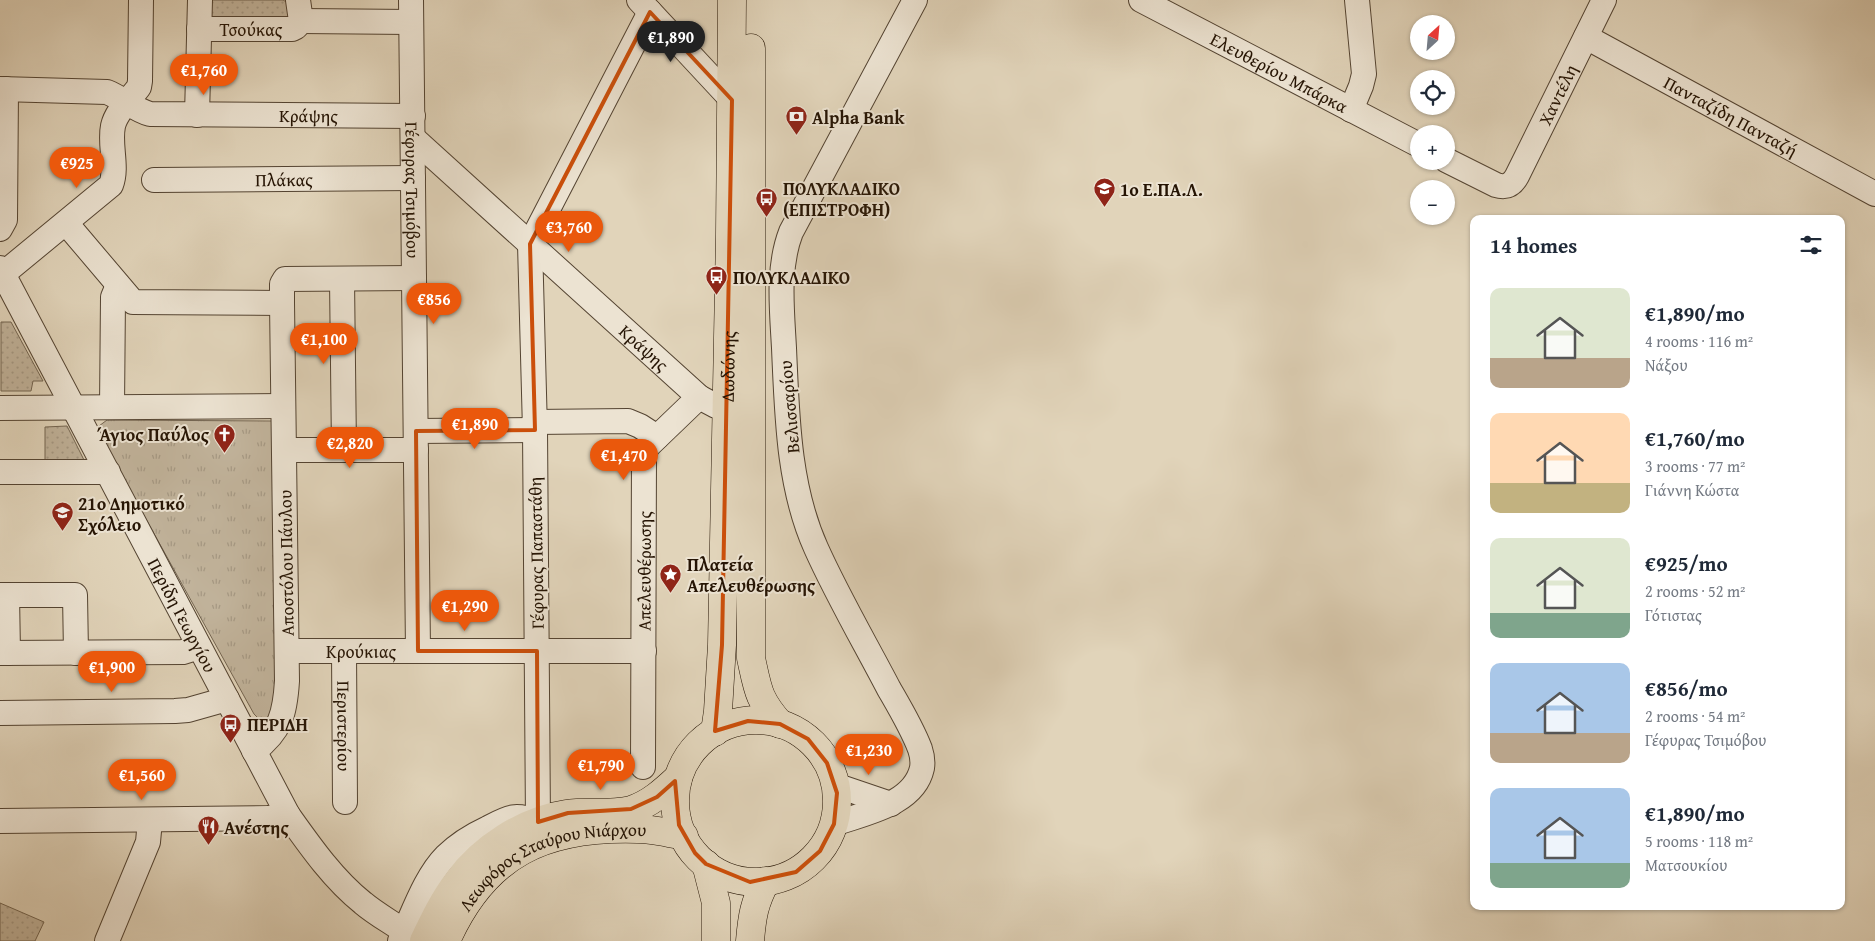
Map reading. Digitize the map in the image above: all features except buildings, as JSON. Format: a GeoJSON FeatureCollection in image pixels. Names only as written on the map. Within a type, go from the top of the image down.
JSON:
{"type":"FeatureCollection","features":[{"type":"Feature","properties":{"kind":"main road","name":"Δωδώνης"},"geometry":{"type":"LineString","coordinates":[[715,732],[722,645],[732,100],[732,0]]}},
{"type":"Feature","properties":{"kind":"main road","name":"Δωδώνης"},"geometry":{"type":"LineString","coordinates":[[751,0],[751,658],[762,702],[780,724]]}},
{"type":"Feature","properties":{"kind":"main road","name":"Δωδώνης"},"geometry":{"type":"LineString","coordinates":[[748,721],[780,724],[808,739],[828,763],[835,785],[837,808],[834,824],[820,852],[796,872],[766,881],[750,882],[735,879],[720,873],[706,864],[694,853],[684,836],[676,810],[678,778],[684,763],[693,750],[715,732],[733,724],[748,721]]}},
{"type":"Feature","properties":{"kind":"main road","name":"Λεωφόρος Σταύρου Νιάρχου"},"geometry":{"type":"LineString","coordinates":[[410,938],[444,901],[457,881],[470,867],[494,845],[515,832],[553,816],[568,813],[631,810],[657,797],[678,778]]}},
{"type":"Feature","properties":{"kind":"main road","name":"Λεωφόρος Σταύρου Νιάρχου"},"geometry":{"type":"LineString","coordinates":[[446,941],[462,910],[489,876],[511,857],[543,841],[585,831],[640,829],[684,836]]}},
{"type":"Feature","properties":{"kind":"main road","name":"Δωδώνης"},"geometry":{"type":"LineString","coordinates":[[706,864],[716,903],[716,941]]}},
{"type":"Feature","properties":{"kind":"main road"},"geometry":{"type":"LineString","coordinates":[[750,941],[755,902],[766,881]]}},
{"type":"Feature","properties":{"kind":"street"},"geometry":{"type":"LineString","coordinates":[[1,274],[112,185],[112,128],[116,118],[138,87],[140,81],[141,0]]}},
{"type":"Feature","properties":{"kind":"street"},"geometry":{"type":"LineString","coordinates":[[197,115],[200,0]]}},
{"type":"Feature","properties":{"kind":"street","name":"Βελισσαρίου"},"geometry":{"type":"LineString","coordinates":[[834,824],[891,804],[910,790],[915,783],[922,767],[923,759],[921,750],[903,714],[816,547],[800,502],[792,455],[785,373],[782,312],[783,267],[786,246],[791,232],[915,0]]}},
{"type":"Feature","properties":{"kind":"street","name":"Ελευθερίου Μπάρκα"},"geometry":{"type":"LineString","coordinates":[[1141,0],[1410,140]]}},
{"type":"Feature","properties":{"kind":"street"},"geometry":{"type":"LineString","coordinates":[[1351,110],[1364,74],[1357,0]]}},
{"type":"Feature","properties":{"kind":"street","name":"Χαντέλη"},"geometry":{"type":"LineString","coordinates":[[1455,165],[1496,186],[1508,186],[1517,176],[1604,0]]}},
{"type":"Feature","properties":{"kind":"street"},"geometry":{"type":"LineString","coordinates":[[644,6],[732,100]]}},
{"type":"Feature","properties":{"kind":"street","name":"Γέφυρας Παπαστάθη"},"geometry":{"type":"LineString","coordinates":[[538,822],[530,244],[644,6]]}},
{"type":"Feature","properties":{"kind":"street","name":"Τσούκας"},"geometry":{"type":"LineString","coordinates":[[199,29],[284,30],[296,27],[300,10],[411,11]]}},
{"type":"Feature","properties":{"kind":"street","name":"Γέφυρας Τσιμόβου"},"geometry":{"type":"LineString","coordinates":[[411,11],[418,651]]}},
{"type":"Feature","properties":{"kind":"street","name":"Πανταζίδη Πανταζή"},"geometry":{"type":"LineString","coordinates":[[1586,37],[1875,194]]}},
{"type":"Feature","properties":{"kind":"street"},"geometry":{"type":"LineString","coordinates":[[0,228],[6,220],[3,89]]}},
{"type":"Feature","properties":{"kind":"street","name":"Κράψης"},"geometry":{"type":"LineString","coordinates":[[3,89],[101,91],[114,95],[142,112],[150,114],[413,127],[530,244],[699,398]]}},
{"type":"Feature","properties":{"kind":"street","name":"Πλάκας"},"geometry":{"type":"LineString","coordinates":[[154,180],[413,178]]}},
{"type":"Feature","properties":{"kind":"street"},"geometry":{"type":"LineString","coordinates":[[66,223],[133,302],[282,303]]}},
{"type":"Feature","properties":{"kind":"street","name":"Περίδη Γεωργίου"},"geometry":{"type":"LineString","coordinates":[[1,274],[108,472],[288,815],[325,864],[350,891],[364,904],[410,938]]}},
{"type":"Feature","properties":{"kind":"street"},"geometry":{"type":"LineString","coordinates":[[344,450],[342,279],[414,278]]}},
{"type":"Feature","properties":{"kind":"street","name":"Αποστόλου Πάυλου"},"geometry":{"type":"LineString","coordinates":[[254,751],[271,737],[281,720],[286,695],[282,284],[285,279],[342,279]]}},
{"type":"Feature","properties":{"kind":"street"},"geometry":{"type":"LineString","coordinates":[[112,407],[113,297],[118,286]]}},
{"type":"Feature","properties":{"kind":"street"},"geometry":{"type":"LineString","coordinates":[[699,398],[726,409]]}},
{"type":"Feature","properties":{"kind":"street","name":"Απελευθέρωσης"},"geometry":{"type":"LineString","coordinates":[[643,767],[644,455],[648,446],[699,398]]}},
{"type":"Feature","properties":{"kind":"street"},"geometry":{"type":"LineString","coordinates":[[0,408],[283,406]]}},
{"type":"Feature","properties":{"kind":"street"},"geometry":{"type":"LineString","coordinates":[[284,450],[344,450],[534,426],[628,422],[640,426],[657,437]]}},
{"type":"Feature","properties":{"kind":"street"},"geometry":{"type":"LineString","coordinates":[[0,472],[108,472]]}},
{"type":"Feature","properties":{"kind":"street"},"geometry":{"type":"LineString","coordinates":[[76,653],[75,595],[3,595],[4,653],[76,653],[183,652],[199,647]]}},
{"type":"Feature","properties":{"kind":"street","name":"Κρούκιας"},"geometry":{"type":"LineString","coordinates":[[287,651],[644,651]]}},
{"type":"Feature","properties":{"kind":"street","name":"Περιστερίου"},"geometry":{"type":"LineString","coordinates":[[344,651],[345,802]]}},
{"type":"Feature","properties":{"kind":"street"},"geometry":{"type":"LineString","coordinates":[[0,713],[175,711],[188,710],[227,699]]}},
{"type":"Feature","properties":{"kind":"street"},"geometry":{"type":"LineString","coordinates":[[835,785],[891,804]]}},
{"type":"Feature","properties":{"kind":"street"},"geometry":{"type":"LineString","coordinates":[[0,820],[268,818],[288,815]]}},
{"type":"Feature","properties":{"kind":"street"},"geometry":{"type":"LineString","coordinates":[[108,941],[148,842],[150,820]]}},
{"type":"Feature","properties":{"kind":"highlighted area"},"geometry":{"type":"Polygon","coordinates":[[[650,12],[732,100],[722,645],[715,731],[748,721],[780,724],[808,739],[827,763],[837,793],[834,824],[820,851],[796,872],[750,882],[706,864],[695,853],[679,825],[675,781],[657,797],[631,809],[568,813],[538,822],[537,651],[418,651],[416,431],[535,430],[530,244],[650,12]]]}},
{"type":"Feature","properties":{"kind":"green space"},"geometry":{"type":"Polygon","coordinates":[[[206,0],[283,0],[290,4],[295,20],[212,20],[206,0]]]}},
{"type":"Feature","properties":{"kind":"green space"},"geometry":{"type":"Polygon","coordinates":[[[1,322],[11,322],[43,381],[33,381],[31,391],[1,391],[1,322]]]}},
{"type":"Feature","properties":{"kind":"green space"},"geometry":{"type":"Polygon","coordinates":[[[107,420],[274,421],[275,701],[270,717],[266,719],[258,718],[254,714],[101,438],[99,426],[107,420]]]}},
{"type":"Feature","properties":{"kind":"green space"},"geometry":{"type":"Polygon","coordinates":[[[67,426],[88,468],[45,468],[45,427],[67,426]]]}},
{"type":"Feature","properties":{"kind":"green space"},"geometry":{"type":"Polygon","coordinates":[[[0,903],[44,922],[35,941],[0,941],[0,903]]]}},
{"type":"Feature","properties":{"kind":"place","name":"Alpha Bank"},"geometry":{"type":"Point","coordinates":[796,136]}},
{"type":"Feature","properties":{"kind":"place","name":"1ο Ε.ΠΑ.Λ."},"geometry":{"type":"Point","coordinates":[1104,208]}},
{"type":"Feature","properties":{"kind":"place","name":"ΠΟΛΥΚΛΑΔΙΚΟ (ΕΠΙΣΤΡΟΦΗ)"},"geometry":{"type":"Point","coordinates":[767,217]}},
{"type":"Feature","properties":{"kind":"place","name":"ΠΟΛΥΚΛΑΔΙΚΟ"},"geometry":{"type":"Point","coordinates":[717,296]}},
{"type":"Feature","properties":{"kind":"place","name":"Άγιος Παύλος"},"geometry":{"type":"Point","coordinates":[225,453]}},
{"type":"Feature","properties":{"kind":"place","name":"21ο Δημοτικό Σχόλειο"},"geometry":{"type":"Point","coordinates":[62,532]}},
{"type":"Feature","properties":{"kind":"place","name":"Πλατεία Απελευθέρωσης"},"geometry":{"type":"Point","coordinates":[671,593]}},
{"type":"Feature","properties":{"kind":"place","name":"ΠΕΡΙΔΗ"},"geometry":{"type":"Point","coordinates":[231,743]}},
{"type":"Feature","properties":{"kind":"place","name":"Ανέστης"},"geometry":{"type":"Point","coordinates":[208,846]}}]}
